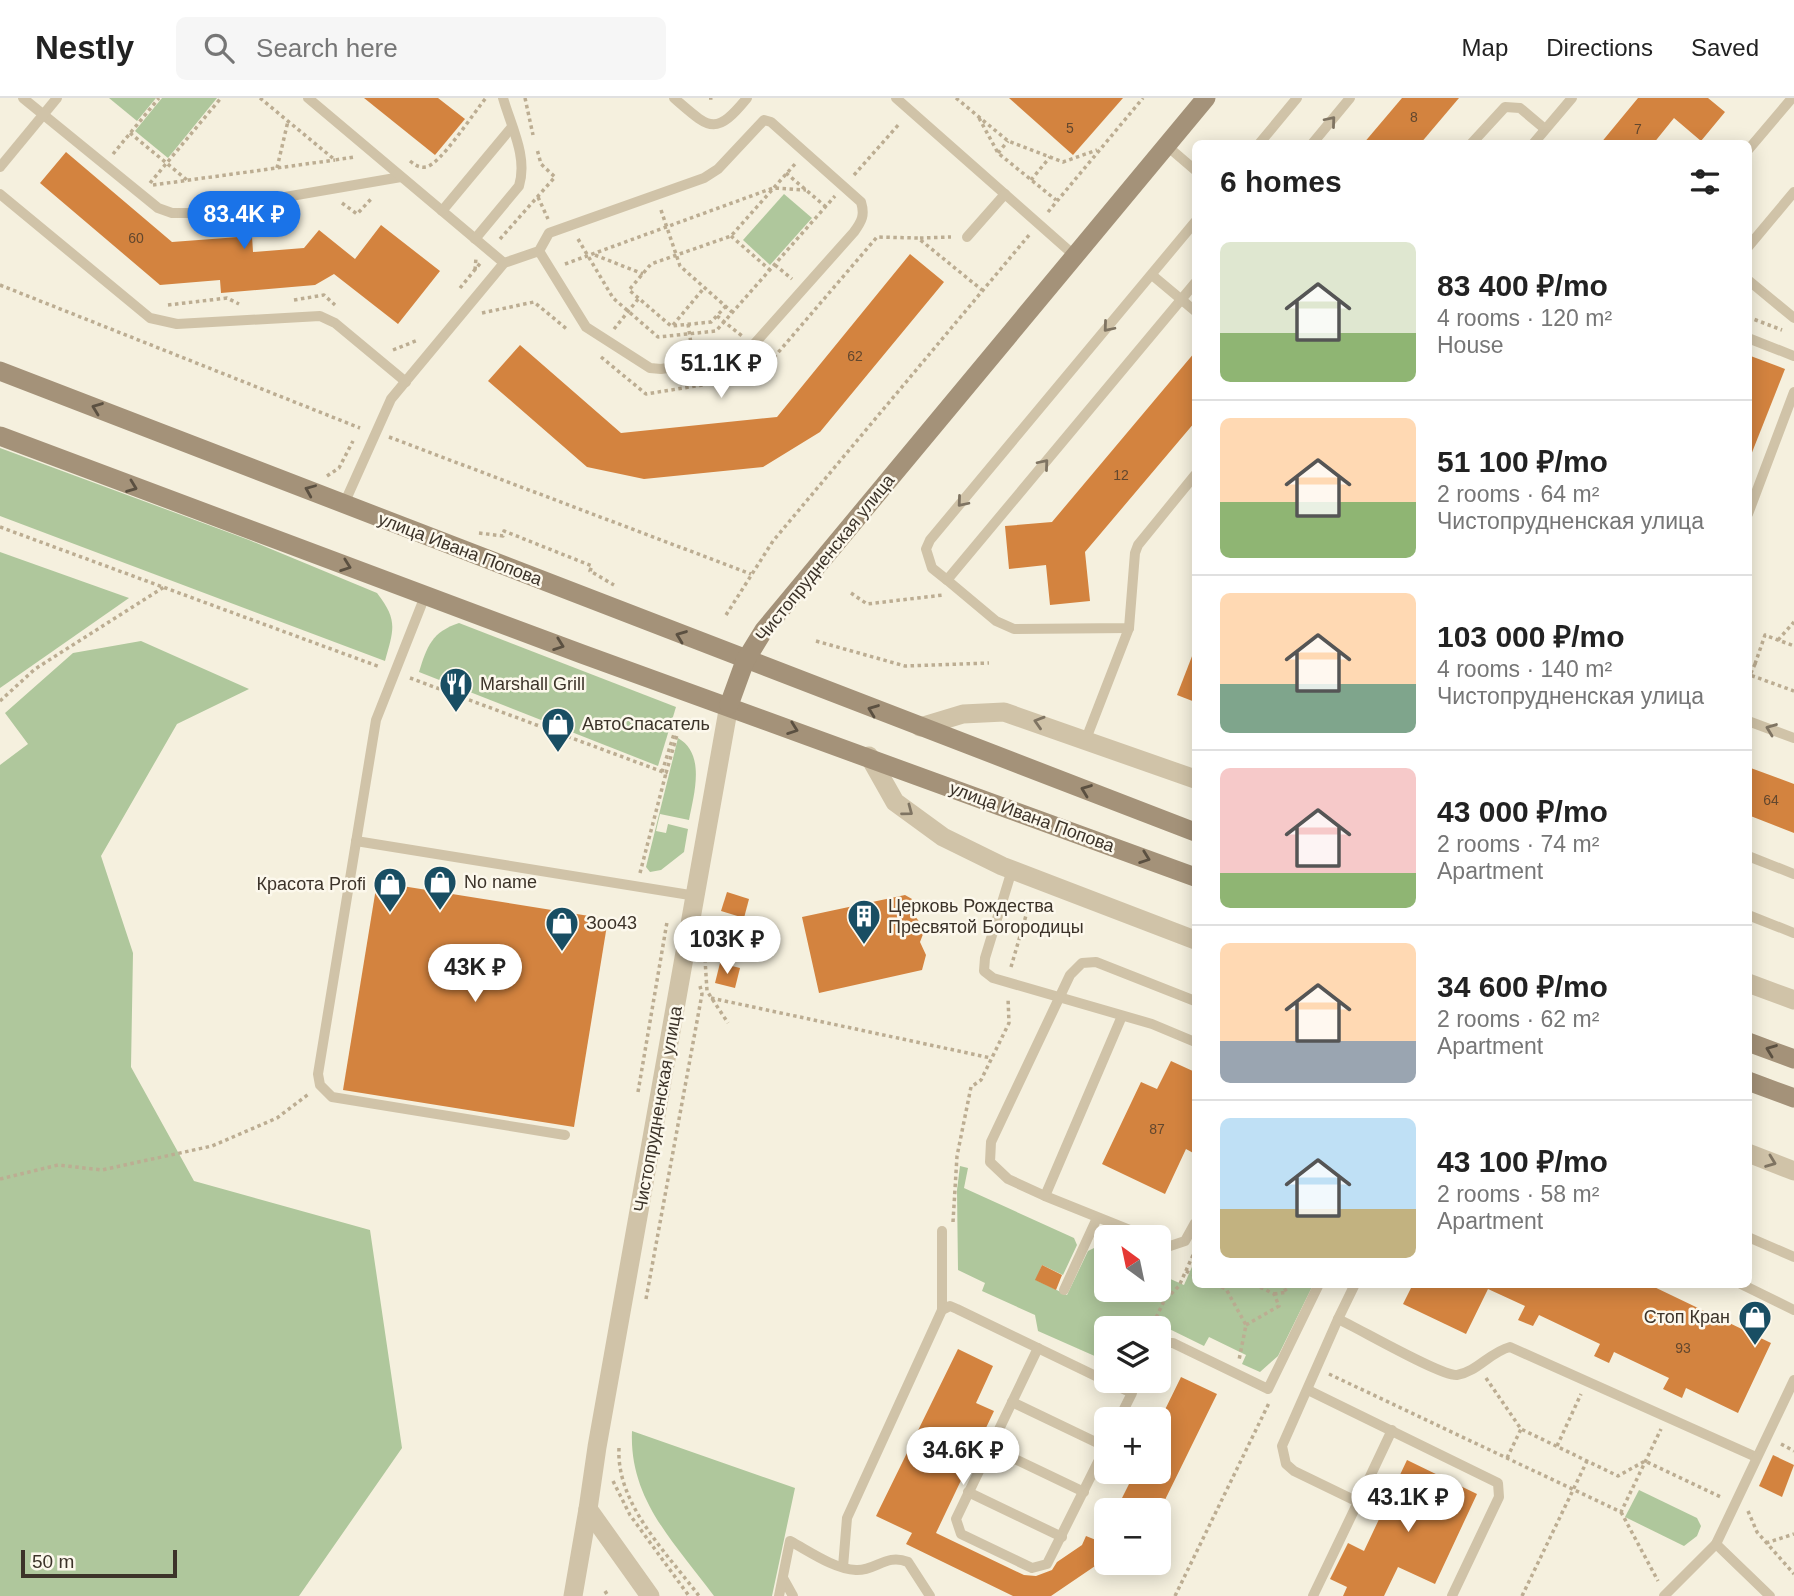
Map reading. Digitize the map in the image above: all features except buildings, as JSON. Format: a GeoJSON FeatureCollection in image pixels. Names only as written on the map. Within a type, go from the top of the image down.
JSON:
{"type":"FeatureCollection","features":[{"type":"Feature","properties":{"kind":"main road","name":"Чистопрудненская улица"},"geometry":{"type":"LineString","coordinates":[[729,705],[745,661],[764,630],[1206,98]]}},
{"type":"Feature","properties":{"kind":"main road","name":"улица Ивана Попова"},"geometry":{"type":"LineString","coordinates":[[0,371],[745,661],[1192,831]]}},
{"type":"Feature","properties":{"kind":"main road","name":"улица Ивана Попова"},"geometry":{"type":"LineString","coordinates":[[0,436],[425,596],[1192,876]]}},
{"type":"Feature","properties":{"kind":"main road"},"geometry":{"type":"LineString","coordinates":[[1752,1043],[1794,1059]]}},
{"type":"Feature","properties":{"kind":"main road"},"geometry":{"type":"LineString","coordinates":[[1752,1082],[1794,1098]]}},
{"type":"Feature","properties":{"kind":"street","name":"Чистопрудненская улица"},"geometry":{"type":"LineString","coordinates":[[573,1596],[729,705]]}},
{"type":"Feature","properties":{"kind":"street"},"geometry":{"type":"LineString","coordinates":[[920,727],[963,714],[1004,712],[1192,778]]}},
{"type":"Feature","properties":{"kind":"street"},"geometry":{"type":"LineString","coordinates":[[869,756],[895,802],[943,837],[1012,870],[1192,939]]}},
{"type":"Feature","properties":{"kind":"street"},"geometry":{"type":"LineString","coordinates":[[1752,984],[1794,1000]]}},
{"type":"Feature","properties":{"kind":"street"},"geometry":{"type":"LineString","coordinates":[[1752,1155],[1794,1171]]}},
{"type":"Feature","properties":{"kind":"street"},"geometry":{"type":"LineString","coordinates":[[589,1509],[650,1596]]}},
{"type":"Feature","properties":{"kind":"lane"},"geometry":{"type":"LineString","coordinates":[[23,98],[145,199],[172,213],[192,213],[401,177]]}},
{"type":"Feature","properties":{"kind":"lane"},"geometry":{"type":"LineString","coordinates":[[0,167],[57,98]]}},
{"type":"Feature","properties":{"kind":"lane"},"geometry":{"type":"LineString","coordinates":[[308,98],[504,263]]}},
{"type":"Feature","properties":{"kind":"lane"},"geometry":{"type":"LineString","coordinates":[[475,239],[519,186],[522,161],[503,98]]}},
{"type":"Feature","properties":{"kind":"lane"},"geometry":{"type":"LineString","coordinates":[[674,98],[699,120],[717,125],[727,122],[747,98]]}},
{"type":"Feature","properties":{"kind":"lane"},"geometry":{"type":"LineString","coordinates":[[896,98],[1075,256]]}},
{"type":"Feature","properties":{"kind":"lane"},"geometry":{"type":"LineString","coordinates":[[1262,140],[1297,98]]}},
{"type":"Feature","properties":{"kind":"lane"},"geometry":{"type":"LineString","coordinates":[[1315,140],[1350,98]]}},
{"type":"Feature","properties":{"kind":"lane"},"geometry":{"type":"LineString","coordinates":[[1536,140],[1572,98]]}},
{"type":"Feature","properties":{"kind":"lane"},"geometry":{"type":"LineString","coordinates":[[1752,145],[1792,98]]}},
{"type":"Feature","properties":{"kind":"lane"},"geometry":{"type":"LineString","coordinates":[[1475,140],[1505,107],[1520,108],[1545,129]]}},
{"type":"Feature","properties":{"kind":"lane"},"geometry":{"type":"LineString","coordinates":[[344,504],[391,400],[504,263],[539,251],[548,233],[711,174],[764,120],[861,202],[863,220],[747,352],[735,357],[654,369],[604,341],[586,327],[539,251]]}},
{"type":"Feature","properties":{"kind":"lane"},"geometry":{"type":"LineString","coordinates":[[442,211],[512,127]]}},
{"type":"Feature","properties":{"kind":"lane"},"geometry":{"type":"LineString","coordinates":[[1167,146],[1192,167]]}},
{"type":"Feature","properties":{"kind":"lane"},"geometry":{"type":"LineString","coordinates":[[1752,242],[1794,192]]}},
{"type":"Feature","properties":{"kind":"lane"},"geometry":{"type":"LineString","coordinates":[[0,194],[150,318],[177,324],[320,316],[335,323],[406,382]]}},
{"type":"Feature","properties":{"kind":"lane"},"geometry":{"type":"LineString","coordinates":[[967,237],[1005,194]]}},
{"type":"Feature","properties":{"kind":"lane"},"geometry":{"type":"LineString","coordinates":[[1129,628],[1014,629],[996,621],[926,559],[930,540],[1192,226]]}},
{"type":"Feature","properties":{"kind":"lane"},"geometry":{"type":"LineString","coordinates":[[1152,275],[1192,308]]}},
{"type":"Feature","properties":{"kind":"lane"},"geometry":{"type":"LineString","coordinates":[[1752,283],[1794,318]]}},
{"type":"Feature","properties":{"kind":"lane"},"geometry":{"type":"LineString","coordinates":[[947,580],[1192,287]]}},
{"type":"Feature","properties":{"kind":"lane"},"geometry":{"type":"LineString","coordinates":[[1752,340],[1794,356]]}},
{"type":"Feature","properties":{"kind":"lane"},"geometry":{"type":"LineString","coordinates":[[1752,503],[1794,392]]}},
{"type":"Feature","properties":{"kind":"lane"},"geometry":{"type":"LineString","coordinates":[[1086,739],[1129,628],[1138,545],[1192,479]]}},
{"type":"Feature","properties":{"kind":"lane"},"geometry":{"type":"LineString","coordinates":[[425,596],[376,720],[318,1074],[320,1085],[332,1097],[565,1135]]}},
{"type":"Feature","properties":{"kind":"lane"},"geometry":{"type":"LineString","coordinates":[[1752,722],[1794,738]]}},
{"type":"Feature","properties":{"kind":"lane"},"geometry":{"type":"LineString","coordinates":[[356,841],[696,896]]}},
{"type":"Feature","properties":{"kind":"lane"},"geometry":{"type":"LineString","coordinates":[[1752,858],[1794,874]]}},
{"type":"Feature","properties":{"kind":"lane"},"geometry":{"type":"LineString","coordinates":[[1012,870],[984,971],[993,978],[1122,1016],[1192,1041]]}},
{"type":"Feature","properties":{"kind":"lane"},"geometry":{"type":"LineString","coordinates":[[1752,917],[1794,933]]}},
{"type":"Feature","properties":{"kind":"lane"},"geometry":{"type":"LineString","coordinates":[[1115,1225],[1008,1179],[990,1163],[991,1142],[1070,975],[1082,963],[1096,962],[1192,1000]]}},
{"type":"Feature","properties":{"kind":"lane"},"geometry":{"type":"LineString","coordinates":[[1045,1196],[1122,1016]]}},
{"type":"Feature","properties":{"kind":"lane"},"geometry":{"type":"LineString","coordinates":[[1064,1290],[1097,1218]]}},
{"type":"Feature","properties":{"kind":"lane"},"geometry":{"type":"LineString","coordinates":[[1171,1246],[1185,1241],[1192,1228]]}},
{"type":"Feature","properties":{"kind":"lane"},"geometry":{"type":"LineString","coordinates":[[843,1567],[847,1518],[942,1310],[947,1229]]}},
{"type":"Feature","properties":{"kind":"lane"},"geometry":{"type":"LineString","coordinates":[[1752,1239],[1794,1257]]}},
{"type":"Feature","properties":{"kind":"lane"},"geometry":{"type":"LineString","coordinates":[[1171,1343],[1268,1389],[1317,1288]]}},
{"type":"Feature","properties":{"kind":"lane"},"geometry":{"type":"LineString","coordinates":[[1353,1288],[1282,1446],[1282,1456],[1294,1471],[1358,1502]]}},
{"type":"Feature","properties":{"kind":"lane"},"geometry":{"type":"LineString","coordinates":[[1749,1288],[1794,1310]]}},
{"type":"Feature","properties":{"kind":"lane"},"geometry":{"type":"LineString","coordinates":[[942,1310],[950,1306],[957,1309],[1094,1375]]}},
{"type":"Feature","properties":{"kind":"lane"},"geometry":{"type":"LineString","coordinates":[[1338,1319],[1450,1375],[1459,1375],[1492,1354],[1510,1347],[1755,1457]]}},
{"type":"Feature","properties":{"kind":"lane"},"geometry":{"type":"LineString","coordinates":[[1038,1348],[956,1519],[961,1534],[1032,1568],[1047,1564],[1094,1472]]}},
{"type":"Feature","properties":{"kind":"lane"},"geometry":{"type":"LineString","coordinates":[[1664,1595],[1716,1544],[1755,1457],[1794,1380]]}},
{"type":"Feature","properties":{"kind":"lane"},"geometry":{"type":"LineString","coordinates":[[1308,1390],[1498,1483],[1499,1497],[1452,1596]]}},
{"type":"Feature","properties":{"kind":"lane"},"geometry":{"type":"LineString","coordinates":[[1125,1407],[1132,1393]]}},
{"type":"Feature","properties":{"kind":"lane"},"geometry":{"type":"LineString","coordinates":[[1012,1402],[1094,1441]]}},
{"type":"Feature","properties":{"kind":"lane"},"geometry":{"type":"LineString","coordinates":[[1313,1596],[1392,1430]]}},
{"type":"Feature","properties":{"kind":"lane"},"geometry":{"type":"LineString","coordinates":[[990,1447],[1084,1492]]}},
{"type":"Feature","properties":{"kind":"lane"},"geometry":{"type":"LineString","coordinates":[[968,1492],[1062,1537]]}},
{"type":"Feature","properties":{"kind":"lane"},"geometry":{"type":"LineString","coordinates":[[779,1596],[790,1541],[843,1567],[866,1569],[888,1558],[898,1558],[914,1567],[930,1596]]}},
{"type":"Feature","properties":{"kind":"lane"},"geometry":{"type":"LineString","coordinates":[[1716,1544],[1770,1596]]}},
{"type":"Feature","properties":{"kind":"lane"},"geometry":{"type":"LineString","coordinates":[[783,1578],[793,1596]]}},
{"type":"Feature","properties":{"kind":"path"},"geometry":{"type":"LineString","coordinates":[[120,163],[111,155],[159,98]]}},
{"type":"Feature","properties":{"kind":"path"},"geometry":{"type":"LineString","coordinates":[[221,98],[148,186],[373,154]]}},
{"type":"Feature","properties":{"kind":"path"},"geometry":{"type":"LineString","coordinates":[[260,98],[335,160]]}},
{"type":"Feature","properties":{"kind":"path"},"geometry":{"type":"LineString","coordinates":[[407,158],[417,167],[427,167],[438,159],[486,98]]}},
{"type":"Feature","properties":{"kind":"path"},"geometry":{"type":"LineString","coordinates":[[956,98],[1008,141],[1063,162],[1099,150]]}},
{"type":"Feature","properties":{"kind":"path"},"geometry":{"type":"LineString","coordinates":[[726,615],[773,541],[1143,98]]}},
{"type":"Feature","properties":{"kind":"path"},"geometry":{"type":"LineString","coordinates":[[538,197],[550,222],[569,225],[613,298],[658,337],[716,331],[911,111]]}},
{"type":"Feature","properties":{"kind":"path"},"geometry":{"type":"LineString","coordinates":[[978,116],[998,153],[1057,201]]}},
{"type":"Feature","properties":{"kind":"path"},"geometry":{"type":"LineString","coordinates":[[277,168],[288,121]]}},
{"type":"Feature","properties":{"kind":"path"},"geometry":{"type":"LineString","coordinates":[[130,133],[187,180]]}},
{"type":"Feature","properties":{"kind":"path"},"geometry":{"type":"LineString","coordinates":[[998,153],[1008,141]]}},
{"type":"Feature","properties":{"kind":"path"},"geometry":{"type":"LineString","coordinates":[[726,306],[711,322],[671,326],[629,290],[651,264],[731,236],[805,152]]}},
{"type":"Feature","properties":{"kind":"path"},"geometry":{"type":"LineString","coordinates":[[1031,180],[1050,157]]}},
{"type":"Feature","properties":{"kind":"path"},"geometry":{"type":"LineString","coordinates":[[786,173],[826,207]]}},
{"type":"Feature","properties":{"kind":"path"},"geometry":{"type":"LineString","coordinates":[[550,269],[773,188],[806,190]]}},
{"type":"Feature","properties":{"kind":"path"},"geometry":{"type":"LineString","coordinates":[[339,201],[357,214],[376,194]]}},
{"type":"Feature","properties":{"kind":"path"},"geometry":{"type":"LineString","coordinates":[[656,195],[680,265],[733,313]]}},
{"type":"Feature","properties":{"kind":"path"},"geometry":{"type":"LineString","coordinates":[[731,236],[770,270]]}},
{"type":"Feature","properties":{"kind":"path"},"geometry":{"type":"LineString","coordinates":[[639,298],[595,352],[646,394],[758,376],[877,237],[967,237]]}},
{"type":"Feature","properties":{"kind":"path"},"geometry":{"type":"LineString","coordinates":[[918,238],[982,290]]}},
{"type":"Feature","properties":{"kind":"path"},"geometry":{"type":"LineString","coordinates":[[459,290],[475,270],[474,252]]}},
{"type":"Feature","properties":{"kind":"path"},"geometry":{"type":"LineString","coordinates":[[593,254],[643,274]]}},
{"type":"Feature","properties":{"kind":"path"},"geometry":{"type":"LineString","coordinates":[[0,285],[361,427]]}},
{"type":"Feature","properties":{"kind":"path"},"geometry":{"type":"LineString","coordinates":[[671,326],[704,288]]}},
{"type":"Feature","properties":{"kind":"path"},"geometry":{"type":"LineString","coordinates":[[286,302],[324,295],[344,312]]}},
{"type":"Feature","properties":{"kind":"path"},"geometry":{"type":"LineString","coordinates":[[156,306],[227,298],[248,308]]}},
{"type":"Feature","properties":{"kind":"path"},"geometry":{"type":"LineString","coordinates":[[484,306],[477,314],[534,302],[576,336],[563,315]]}},
{"type":"Feature","properties":{"kind":"path"},"geometry":{"type":"LineString","coordinates":[[1752,319],[1794,335]]}},
{"type":"Feature","properties":{"kind":"path"},"geometry":{"type":"LineString","coordinates":[[383,346],[396,351],[419,339]]}},
{"type":"Feature","properties":{"kind":"path"},"geometry":{"type":"LineString","coordinates":[[390,426],[384,436],[751,574]]}},
{"type":"Feature","properties":{"kind":"path"},"geometry":{"type":"LineString","coordinates":[[0,527],[382,667]]}},
{"type":"Feature","properties":{"kind":"path"},"geometry":{"type":"LineString","coordinates":[[467,531],[503,536],[504,531],[592,566],[590,570],[620,589]]}},
{"type":"Feature","properties":{"kind":"path"},"geometry":{"type":"LineString","coordinates":[[0,701],[35,669],[164,587]]}},
{"type":"Feature","properties":{"kind":"path"},"geometry":{"type":"LineString","coordinates":[[851,593],[867,604],[962,593]]}},
{"type":"Feature","properties":{"kind":"path"},"geometry":{"type":"LineString","coordinates":[[1778,640],[1794,622]]}},
{"type":"Feature","properties":{"kind":"path"},"geometry":{"type":"LineString","coordinates":[[1752,672],[1765,635],[1794,646]]}},
{"type":"Feature","properties":{"kind":"path"},"geometry":{"type":"LineString","coordinates":[[816,641],[905,666],[989,663]]}},
{"type":"Feature","properties":{"kind":"path"},"geometry":{"type":"LineString","coordinates":[[1752,675],[1794,691]]}},
{"type":"Feature","properties":{"kind":"path"},"geometry":{"type":"LineString","coordinates":[[404,676],[664,773]]}},
{"type":"Feature","properties":{"kind":"path"},"geometry":{"type":"LineString","coordinates":[[637,887],[675,735]]}},
{"type":"Feature","properties":{"kind":"path"},"geometry":{"type":"LineString","coordinates":[[947,1229],[957,1156],[971,1087],[981,1080],[1009,1023],[1006,982],[1027,912]]}},
{"type":"Feature","properties":{"kind":"path"},"geometry":{"type":"LineString","coordinates":[[695,993],[705,949],[707,992],[728,1023]]}},
{"type":"Feature","properties":{"kind":"path"},"geometry":{"type":"LineString","coordinates":[[644,1311],[702,994],[698,981]]}},
{"type":"Feature","properties":{"kind":"path"},"geometry":{"type":"LineString","coordinates":[[711,998],[991,1058]]}},
{"type":"Feature","properties":{"kind":"path"},"geometry":{"type":"LineString","coordinates":[[0,1179],[58,1165],[102,1170],[212,1146],[277,1118],[320,1085]]}},
{"type":"Feature","properties":{"kind":"path"},"geometry":{"type":"LineString","coordinates":[[1157,1316],[1164,1301],[1179,1286],[1192,1258]]}},
{"type":"Feature","properties":{"kind":"path"},"geometry":{"type":"LineString","coordinates":[[1186,1271],[1192,1274]]}},
{"type":"Feature","properties":{"kind":"path"},"geometry":{"type":"LineString","coordinates":[[1226,1288],[1246,1325],[1242,1354],[1236,1367]]}},
{"type":"Feature","properties":{"kind":"path"},"geometry":{"type":"LineString","coordinates":[[1262,1288],[1274,1294],[1287,1292],[1284,1288]]}},
{"type":"Feature","properties":{"kind":"path"},"geometry":{"type":"LineString","coordinates":[[1246,1325],[1279,1306],[1274,1294]]}},
{"type":"Feature","properties":{"kind":"path"},"geometry":{"type":"LineString","coordinates":[[1477,1366],[1521,1429],[1618,1476],[1645,1461]]}},
{"type":"Feature","properties":{"kind":"path"},"geometry":{"type":"LineString","coordinates":[[1318,1368],[1621,1512],[1664,1595]]}},
{"type":"Feature","properties":{"kind":"path"},"geometry":{"type":"LineString","coordinates":[[1557,1446],[1587,1382]]}},
{"type":"Feature","properties":{"kind":"path"},"geometry":{"type":"LineString","coordinates":[[1175,1596],[1274,1392],[1268,1389]]}},
{"type":"Feature","properties":{"kind":"path"},"geometry":{"type":"LineString","coordinates":[[1621,1512],[1667,1417]]}},
{"type":"Feature","properties":{"kind":"path"},"geometry":{"type":"LineString","coordinates":[[1507,1458],[1521,1429]]}},
{"type":"Feature","properties":{"kind":"path"},"geometry":{"type":"LineString","coordinates":[[619,1446],[620,1474],[633,1504],[699,1596]]}},
{"type":"Feature","properties":{"kind":"path"},"geometry":{"type":"LineString","coordinates":[[1522,1596],[1587,1461]]}},
{"type":"Feature","properties":{"kind":"path"},"geometry":{"type":"LineString","coordinates":[[1645,1461],[1734,1503]]}},
{"type":"Feature","properties":{"kind":"path"},"geometry":{"type":"LineString","coordinates":[[611,1471],[618,1496],[689,1596]]}},
{"type":"Feature","properties":{"kind":"path"},"geometry":{"type":"LineString","coordinates":[[1740,1491],[1757,1532],[1794,1574]]}},
{"type":"Feature","properties":{"kind":"path"},"geometry":{"type":"LineString","coordinates":[[1766,1543],[1794,1534]]}},
{"type":"Feature","properties":{"kind":"path"},"geometry":{"type":"LineString","coordinates":[[605,1591],[608,1596]]}},
{"type":"Feature","properties":{"kind":"green space"},"geometry":{"type":"Polygon","coordinates":[[[109,98],[156,98],[137,121],[109,98]]]}},
{"type":"Feature","properties":{"kind":"green space"},"geometry":{"type":"Polygon","coordinates":[[[162,98],[217,98],[168,158],[135,131],[162,98]]]}},
{"type":"Feature","properties":{"kind":"green space"},"geometry":{"type":"Polygon","coordinates":[[[784,194],[812,218],[770,265],[743,240],[784,194]]]}},
{"type":"Feature","properties":{"kind":"green space"},"geometry":{"type":"Polygon","coordinates":[[[0,448],[249,540],[377,593],[384,602],[392,625],[385,661],[0,516],[0,448]]]}},
{"type":"Feature","properties":{"kind":"green space"},"geometry":{"type":"Polygon","coordinates":[[[0,552],[129,598],[0,688],[0,552]]]}},
{"type":"Feature","properties":{"kind":"green space"},"geometry":{"type":"Polygon","coordinates":[[[459,623],[676,707],[658,766],[419,672],[432,641],[442,631],[459,623]]]}},
{"type":"Feature","properties":{"kind":"green space"},"geometry":{"type":"Polygon","coordinates":[[[141,641],[249,689],[177,724],[101,856],[133,953],[131,1067],[194,1181],[370,1230],[402,1448],[299,1596],[0,1596],[0,765],[28,744],[5,713],[73,653],[141,641]]]}},
{"type":"Feature","properties":{"kind":"green space"},"geometry":{"type":"Polygon","coordinates":[[[678,738],[687,745],[695,764],[695,787],[689,820],[660,814],[656,831],[666,833],[668,824],[688,829],[684,852],[661,870],[650,872],[646,867],[678,738]]]}},
{"type":"Feature","properties":{"kind":"green space"},"geometry":{"type":"Polygon","coordinates":[[[960,1166],[968,1168],[964,1188],[1074,1238],[1077,1245],[1063,1275],[1042,1265],[1036,1280],[1067,1295],[1088,1251],[1094,1248],[1094,1302],[1171,1302],[1171,1279],[1184,1285],[1192,1267],[1192,1288],[1312,1288],[1278,1356],[1260,1372],[1242,1364],[1246,1355],[1209,1337],[1204,1346],[1171,1330],[1171,1316],[1094,1316],[1094,1356],[1038,1331],[1035,1315],[982,1291],[985,1283],[958,1270],[957,1190],[960,1166]]]}},
{"type":"Feature","properties":{"kind":"green space"},"geometry":{"type":"Polygon","coordinates":[[[632,1431],[795,1488],[772,1596],[714,1596],[670,1539],[646,1500],[633,1456],[632,1431]]]}},
{"type":"Feature","properties":{"kind":"green space"},"geometry":{"type":"Polygon","coordinates":[[[1639,1490],[1697,1518],[1701,1526],[1697,1536],[1684,1546],[1625,1517],[1639,1490]]]}},
{"type":"Feature","properties":{"kind":"place","name":"Marshall Grill"},"geometry":{"type":"Point","coordinates":[456,714]}},
{"type":"Feature","properties":{"kind":"place","name":"АвтоСпасатель"},"geometry":{"type":"Point","coordinates":[558,754]}},
{"type":"Feature","properties":{"kind":"place","name":"No name"},"geometry":{"type":"Point","coordinates":[440,912]}},
{"type":"Feature","properties":{"kind":"place","name":"Красота Profi"},"geometry":{"type":"Point","coordinates":[390,914]}},
{"type":"Feature","properties":{"kind":"place","name":"Церковь Рождества Пресвятой Богородицы"},"geometry":{"type":"Point","coordinates":[864,946]}},
{"type":"Feature","properties":{"kind":"place","name":"Зоо43"},"geometry":{"type":"Point","coordinates":[562,953]}},
{"type":"Feature","properties":{"kind":"place","name":"Стоп Кран"},"geometry":{"type":"Point","coordinates":[1755,1347]}}]}
